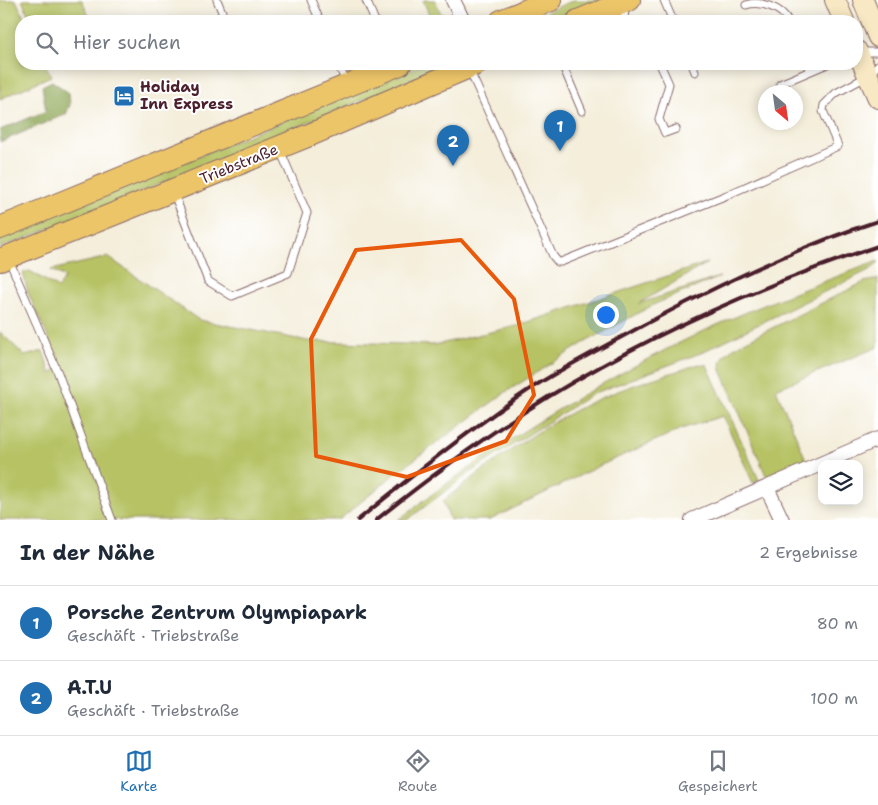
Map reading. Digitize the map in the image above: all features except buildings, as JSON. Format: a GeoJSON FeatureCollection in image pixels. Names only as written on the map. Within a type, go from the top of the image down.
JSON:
{"type":"FeatureCollection","features":[{"type":"Feature","properties":{"kind":"main road"},"geometry":{"type":"LineString","coordinates":[[512,14],[551,0]]}},
{"type":"Feature","properties":{"kind":"main road"},"geometry":{"type":"LineString","coordinates":[[599,15],[626,7]]}},
{"type":"Feature","properties":{"kind":"main road","name":"Triebstraße"},"geometry":{"type":"LineString","coordinates":[[0,228],[383,70]]}},
{"type":"Feature","properties":{"kind":"main road","name":"Triebstraße"},"geometry":{"type":"LineString","coordinates":[[4,258],[279,147],[460,70]]}},
{"type":"Feature","properties":{"kind":"street"},"geometry":{"type":"LineString","coordinates":[[453,0],[460,15]]}},
{"type":"Feature","properties":{"kind":"street"},"geometry":{"type":"LineString","coordinates":[[835,0],[841,15]]}},
{"type":"Feature","properties":{"kind":"street"},"geometry":{"type":"LineString","coordinates":[[863,0],[878,37]]}},
{"type":"Feature","properties":{"kind":"street"},"geometry":{"type":"LineString","coordinates":[[863,58],[873,71],[878,98]]}},
{"type":"Feature","properties":{"kind":"street"},"geometry":{"type":"LineString","coordinates":[[692,520],[878,439]]}},
{"type":"Feature","properties":{"kind":"street"},"geometry":{"type":"LineString","coordinates":[[767,488],[782,520]]}},
{"type":"Feature","properties":{"kind":"lane"},"geometry":{"type":"LineString","coordinates":[[217,0],[222,12]]}},
{"type":"Feature","properties":{"kind":"lane"},"geometry":{"type":"LineString","coordinates":[[311,0],[317,15]]}},
{"type":"Feature","properties":{"kind":"lane"},"geometry":{"type":"LineString","coordinates":[[366,0],[372,15]]}},
{"type":"Feature","properties":{"kind":"lane"},"geometry":{"type":"LineString","coordinates":[[664,0],[668,15]]}},
{"type":"Feature","properties":{"kind":"lane"},"geometry":{"type":"LineString","coordinates":[[749,3],[770,6],[783,15]]}},
{"type":"Feature","properties":{"kind":"lane"},"geometry":{"type":"LineString","coordinates":[[863,51],[878,52]]}},
{"type":"Feature","properties":{"kind":"lane"},"geometry":{"type":"LineString","coordinates":[[341,70],[348,85]]}},
{"type":"Feature","properties":{"kind":"lane"},"geometry":{"type":"LineString","coordinates":[[474,70],[553,256],[558,262],[565,262],[718,199],[838,146],[824,111],[824,105],[845,87],[873,71]]}},
{"type":"Feature","properties":{"kind":"lane"},"geometry":{"type":"LineString","coordinates":[[565,70],[582,111]]}},
{"type":"Feature","properties":{"kind":"lane"},"geometry":{"type":"LineString","coordinates":[[663,70],[670,84],[659,119],[665,133],[676,129]]}},
{"type":"Feature","properties":{"kind":"lane"},"geometry":{"type":"LineString","coordinates":[[780,84],[804,70]]}},
{"type":"Feature","properties":{"kind":"lane"},"geometry":{"type":"LineString","coordinates":[[172,191],[208,281],[232,296],[288,273],[307,213],[279,147]]}},
{"type":"Feature","properties":{"kind":"lane"},"geometry":{"type":"LineString","coordinates":[[4,258],[58,374],[112,520]]}},
{"type":"Feature","properties":{"kind":"highlighted area"},"geometry":{"type":"Polygon","coordinates":[[[461,240],[514,299],[534,395],[506,441],[407,477],[316,456],[311,339],[356,250],[461,240]]]}},
{"type":"Feature","properties":{"kind":"green space"},"geometry":{"type":"Polygon","coordinates":[[[0,0],[16,0],[23,15],[15,15],[15,70],[48,70],[51,76],[0,99],[0,0]]]}},
{"type":"Feature","properties":{"kind":"green space"},"geometry":{"type":"Polygon","coordinates":[[[22,0],[82,0],[88,15],[28,15],[22,0]]]}},
{"type":"Feature","properties":{"kind":"green space"},"geometry":{"type":"Polygon","coordinates":[[[423,0],[435,0],[442,15],[429,15],[423,0]]]}},
{"type":"Feature","properties":{"kind":"green space"},"geometry":{"type":"Polygon","coordinates":[[[574,0],[600,0],[564,15],[539,15],[574,0]]]}},
{"type":"Feature","properties":{"kind":"green space"},"geometry":{"type":"Polygon","coordinates":[[[408,70],[435,70],[95,211],[0,248],[0,237],[408,70]]]}},
{"type":"Feature","properties":{"kind":"green space"},"geometry":{"type":"Polygon","coordinates":[[[52,81],[69,93],[70,105],[66,114],[0,142],[0,130],[46,111],[42,86],[52,81]]]}},
{"type":"Feature","properties":{"kind":"green space"},"geometry":{"type":"Polygon","coordinates":[[[108,257],[199,320],[308,341],[435,345],[516,326],[707,263],[638,304],[720,277],[655,304],[582,344],[506,392],[400,470],[339,520],[0,520],[0,332],[25,356],[43,351],[51,374],[61,366],[28,293],[23,273],[30,271],[58,288],[65,277],[51,270],[108,257]]]}},
{"type":"Feature","properties":{"kind":"green space"},"geometry":{"type":"Polygon","coordinates":[[[878,261],[878,264],[871,269],[698,354],[592,394],[472,471],[407,520],[398,520],[471,466],[509,441],[625,371],[727,320],[878,261]]]}},
{"type":"Feature","properties":{"kind":"green space"},"geometry":{"type":"Polygon","coordinates":[[[878,279],[878,347],[776,389],[807,462],[768,480],[721,370],[724,357],[729,351],[740,344],[864,282],[878,279]]]}},
{"type":"Feature","properties":{"kind":"green space"},"geometry":{"type":"Polygon","coordinates":[[[699,364],[707,365],[759,480],[753,483],[723,416],[681,429],[597,467],[490,520],[450,520],[443,501],[496,460],[553,423],[605,396],[699,364]]]}},
{"type":"Feature","properties":{"kind":"railway"},"geometry":{"type":"LineString","coordinates":[[358,520],[464,436],[530,389],[567,367],[689,301],[751,271],[814,244],[878,221]]}},
{"type":"Feature","properties":{"kind":"railway"},"geometry":{"type":"LineString","coordinates":[[376,520],[504,426],[548,397],[627,352],[751,294],[878,246]]}},
{"type":"Feature","properties":{"kind":"place","name":"Holiday Inn Express"},"geometry":{"type":"Point","coordinates":[124,96]}},
{"type":"Feature","properties":{"kind":"place","name":"Porsche Zentrum Olympiapark"},"geometry":{"type":"Point","coordinates":[560,151]}},
{"type":"Feature","properties":{"kind":"place","name":"A.T.U"},"geometry":{"type":"Point","coordinates":[453,166]}}]}
